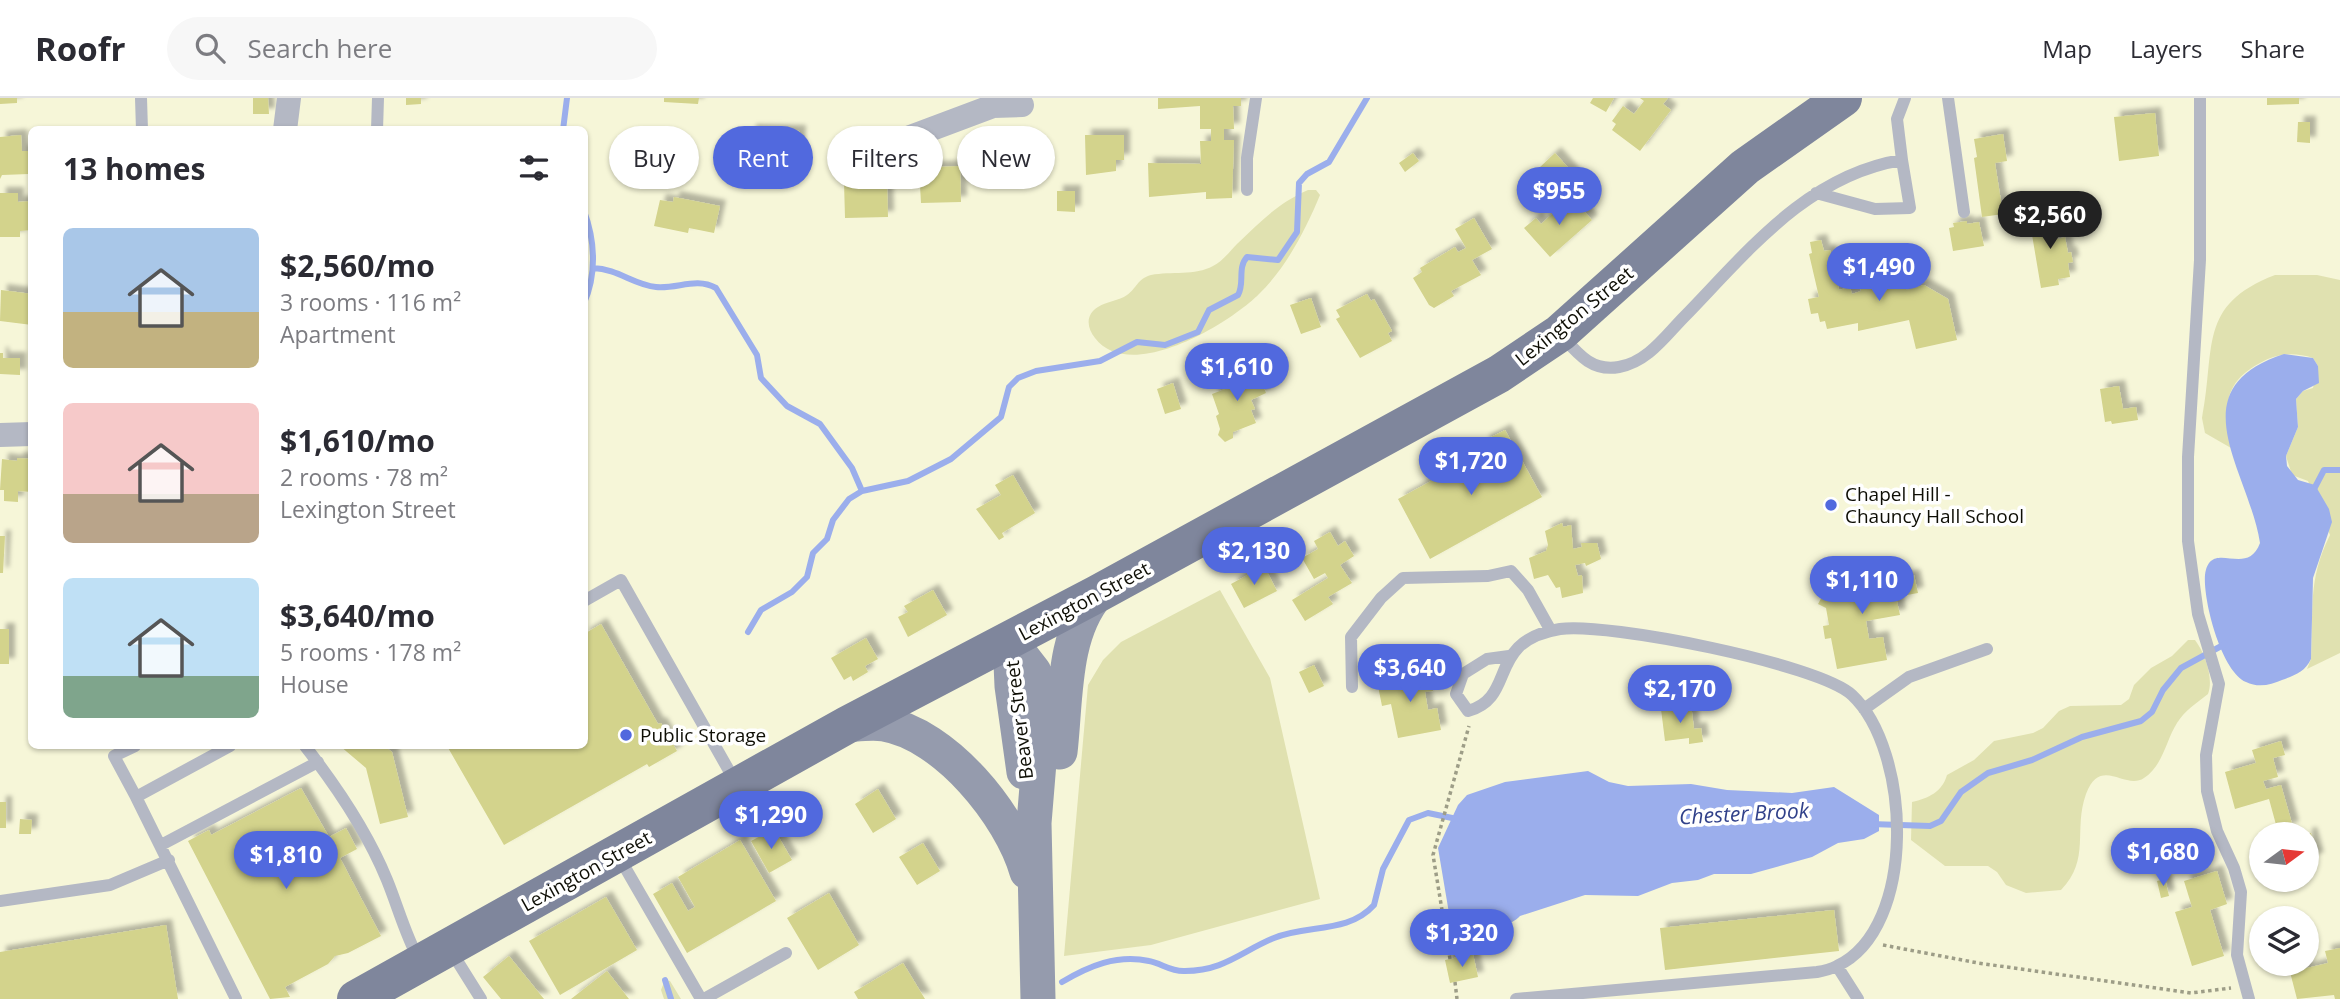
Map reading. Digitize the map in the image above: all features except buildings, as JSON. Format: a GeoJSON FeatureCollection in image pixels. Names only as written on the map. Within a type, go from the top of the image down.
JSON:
{"type":"FeatureCollection","features":[{"type":"Feature","properties":{"kind":"main road","name":"Lexington Street"},"geometry":{"type":"LineString","coordinates":[[356,999],[415,970],[847,725],[1097,594],[1499,374],[1560,333],[1745,167],[1833,102]]}},
{"type":"Feature","properties":{"kind":"main road"},"geometry":{"type":"LineString","coordinates":[[1036,946],[1074,637],[1082,615],[1097,594]]}},
{"type":"Feature","properties":{"kind":"main road","name":"Beaver Street"},"geometry":{"type":"LineString","coordinates":[[1010,640],[1034,672],[1041,701],[1041,738],[1034,823],[1038,999]]}},
{"type":"Feature","properties":{"kind":"main road"},"geometry":{"type":"LineString","coordinates":[[847,725],[886,724],[911,732],[972,780],[1010,828],[1026,868],[1035,906]]}},
{"type":"Feature","properties":{"kind":"street"},"geometry":{"type":"LineString","coordinates":[[286,126],[289,98]]}},
{"type":"Feature","properties":{"kind":"street"},"geometry":{"type":"LineString","coordinates":[[935,126],[992,102],[1022,105]]}},
{"type":"Feature","properties":{"kind":"street"},"geometry":{"type":"LineString","coordinates":[[0,435],[28,435]]}},
{"type":"Feature","properties":{"kind":"lane"},"geometry":{"type":"LineString","coordinates":[[141,98],[142,126]]}},
{"type":"Feature","properties":{"kind":"lane"},"geometry":{"type":"LineString","coordinates":[[377,126],[378,98]]}},
{"type":"Feature","properties":{"kind":"lane"},"geometry":{"type":"LineString","coordinates":[[1247,190],[1247,158],[1256,98]]}},
{"type":"Feature","properties":{"kind":"lane"},"geometry":{"type":"LineString","coordinates":[[1816,193],[1875,209],[1910,208],[1897,119],[1905,98]]}},
{"type":"Feature","properties":{"kind":"lane"},"geometry":{"type":"LineString","coordinates":[[1948,98],[1964,212]]}},
{"type":"Feature","properties":{"kind":"lane"},"geometry":{"type":"LineString","coordinates":[[2200,98],[2201,235],[2191,384],[2188,541],[2198,614],[2215,664],[2218,697],[2206,755],[2207,792],[2217,831],[2234,868],[2241,892],[2237,955],[2245,995]]}},
{"type":"Feature","properties":{"kind":"lane"},"geometry":{"type":"LineString","coordinates":[[1560,333],[1584,360],[1602,368],[1620,367],[1645,357],[1763,235],[1816,193],[1866,168],[1902,160]]}},
{"type":"Feature","properties":{"kind":"lane"},"geometry":{"type":"LineString","coordinates":[[1352,687],[1351,637],[1381,598],[1403,578],[1488,576],[1511,572],[1528,590],[1551,631]]}},
{"type":"Feature","properties":{"kind":"lane"},"geometry":{"type":"LineString","coordinates":[[588,599],[621,580],[738,786]]}},
{"type":"Feature","properties":{"kind":"lane"},"geometry":{"type":"LineString","coordinates":[[1509,656],[1487,659],[1463,674],[1457,694],[1468,711],[1493,697],[1509,656],[1519,645],[1551,631],[1585,629],[1684,642],[1757,658],[1835,683],[1850,692],[1864,709],[1885,753],[1894,781],[1898,810],[1897,840],[1889,891],[1864,942],[1838,966],[1817,972],[1516,999]]}},
{"type":"Feature","properties":{"kind":"lane"},"geometry":{"type":"LineString","coordinates":[[1864,709],[1909,677],[1987,649]]}},
{"type":"Feature","properties":{"kind":"lane"},"geometry":{"type":"LineString","coordinates":[[129,749],[114,756],[169,860],[236,999]]}},
{"type":"Feature","properties":{"kind":"lane"},"geometry":{"type":"LineString","coordinates":[[136,797],[224,749]]}},
{"type":"Feature","properties":{"kind":"lane"},"geometry":{"type":"LineString","coordinates":[[307,749],[350,809],[376,858],[415,970],[481,999]]}},
{"type":"Feature","properties":{"kind":"lane"},"geometry":{"type":"LineString","coordinates":[[161,845],[318,762]]}},
{"type":"Feature","properties":{"kind":"lane"},"geometry":{"type":"LineString","coordinates":[[617,854],[703,999],[786,953]]}},
{"type":"Feature","properties":{"kind":"lane"},"geometry":{"type":"LineString","coordinates":[[0,901],[110,885],[169,860]]}},
{"type":"Feature","properties":{"kind":"lane"},"geometry":{"type":"LineString","coordinates":[[1838,966],[1858,999]]}},
{"type":"Feature","properties":{"kind":"path"},"geometry":{"type":"LineString","coordinates":[[1450,959],[1434,864],[1438,828],[1475,709]]}},
{"type":"Feature","properties":{"kind":"path"},"geometry":{"type":"LineString","coordinates":[[1864,942],[1978,963],[2191,993],[2222,990],[2245,995]]}},
{"type":"Feature","properties":{"kind":"path"},"geometry":{"type":"LineString","coordinates":[[1455,982],[1457,999]]}},
{"type":"Feature","properties":{"kind":"green space"},"geometry":{"type":"Polygon","coordinates":[[[1308,190],[1316,190],[1320,195],[1302,234],[1286,260],[1259,294],[1226,320],[1179,344],[1154,352],[1131,355],[1111,351],[1092,334],[1089,318],[1098,307],[1124,297],[1151,275],[1199,271],[1216,264],[1270,214],[1308,190]]]}},
{"type":"Feature","properties":{"kind":"green space"},"geometry":{"type":"Polygon","coordinates":[[[2275,275],[2317,275],[2340,280],[2340,653],[2307,669],[2311,659],[2315,582],[2330,535],[2308,481],[2292,475],[2286,456],[2298,427],[2296,399],[2303,391],[2313,388],[2318,366],[2313,358],[2293,354],[2280,355],[2260,363],[2238,379],[2232,389],[2227,410],[2231,448],[2205,433],[2202,418],[2214,332],[2221,315],[2233,300],[2250,287],[2275,275]]]}},
{"type":"Feature","properties":{"kind":"green space"},"geometry":{"type":"Polygon","coordinates":[[[1220,590],[1270,678],[1320,899],[1151,945],[1064,956],[1088,685],[1103,660],[1121,642],[1220,590]]]}},
{"type":"Feature","properties":{"kind":"green space"},"geometry":{"type":"Polygon","coordinates":[[[2188,640],[2195,640],[2205,659],[2210,681],[2208,694],[2180,718],[2156,767],[2144,778],[2129,781],[2106,775],[2092,783],[2082,807],[2076,867],[2061,890],[2026,893],[2006,885],[1997,872],[1988,866],[1945,866],[1911,840],[1912,802],[1934,793],[1942,786],[1947,775],[1974,760],[1994,741],[2033,733],[2043,728],[2059,711],[2070,706],[2121,705],[2129,699],[2134,685],[2151,668],[2172,656],[2188,640]]]}},
{"type":"Feature","properties":{"kind":"green space"},"geometry":{"type":"Polygon","coordinates":[[[665,980],[670,981],[681,999],[664,999],[661,990],[665,980]]]}},
{"type":"Feature","properties":{"kind":"water"},"geometry":{"type":"Polygon","coordinates":[[[2284,354],[2313,358],[2318,366],[2319,383],[2303,391],[2296,399],[2298,427],[2286,456],[2287,466],[2298,480],[2315,485],[2329,509],[2332,522],[2313,578],[2311,659],[2303,670],[2295,675],[2260,685],[2246,682],[2237,675],[2222,650],[2207,601],[2205,575],[2208,564],[2214,559],[2247,558],[2260,543],[2227,435],[2226,410],[2233,388],[2252,369],[2284,354]]]}},
{"type":"Feature","properties":{"kind":"water"},"geometry":{"type":"Polygon","coordinates":[[[1588,771],[1609,782],[1628,786],[1691,784],[1727,790],[1792,793],[1834,787],[1879,815],[1879,831],[1864,839],[1838,843],[1812,857],[1751,874],[1714,874],[1698,880],[1672,883],[1638,896],[1585,895],[1520,916],[1507,925],[1488,932],[1467,935],[1452,931],[1438,848],[1458,805],[1467,795],[1505,782],[1588,771]]]}},
{"type":"Feature","properties":{"kind":"waterway"},"geometry":{"type":"LineString","coordinates":[[564,126],[567,98]]}},
{"type":"Feature","properties":{"kind":"waterway"},"geometry":{"type":"LineString","coordinates":[[748,632],[761,610],[792,592],[807,577],[813,553],[827,539],[833,520],[849,499],[862,491],[908,481],[951,459],[1001,417],[1009,387],[1018,378],[1036,371],[1100,361],[1137,342],[1165,345],[1198,332],[1209,310],[1238,295],[1242,266],[1247,257],[1278,260],[1297,232],[1299,183],[1307,174],[1329,162],[1367,98]]}},
{"type":"Feature","properties":{"kind":"waterway"},"geometry":{"type":"LineString","coordinates":[[588,226],[593,257],[588,292]]}},
{"type":"Feature","properties":{"kind":"waterway"},"geometry":{"type":"LineString","coordinates":[[593,268],[656,287],[701,283],[716,288],[757,355],[761,378],[787,406],[820,424],[852,468],[862,491]]}},
{"type":"Feature","properties":{"kind":"waterway","name":"Chester Brook"},"geometry":{"type":"LineString","coordinates":[[2313,491],[2324,470],[2340,470]]}},
{"type":"Feature","properties":{"kind":"waterway","name":"Chester Brook"},"geometry":{"type":"LineString","coordinates":[[1871,824],[1930,826],[1941,821],[1961,792],[1988,773],[2032,760],[2082,737],[2141,721],[2152,712],[2163,690],[2181,668],[2225,644]]}},
{"type":"Feature","properties":{"kind":"waterway","name":"Chester Brook"},"geometry":{"type":"LineString","coordinates":[[1062,982],[1093,966],[1115,960],[1149,961],[1180,971],[1211,968],[1274,938],[1352,920],[1374,905],[1383,869],[1409,820],[1428,813],[1457,819]]}},
{"type":"Feature","properties":{"kind":"waterway"},"geometry":{"type":"LineString","coordinates":[[665,980],[671,999]]}},
{"type":"Feature","properties":{"kind":"place","name":"Chapel Hill - Chauncy Hall School"},"geometry":{"type":"Point","coordinates":[1831,505]}},
{"type":"Feature","properties":{"kind":"place","name":"Public Storage"},"geometry":{"type":"Point","coordinates":[626,735]}}]}
